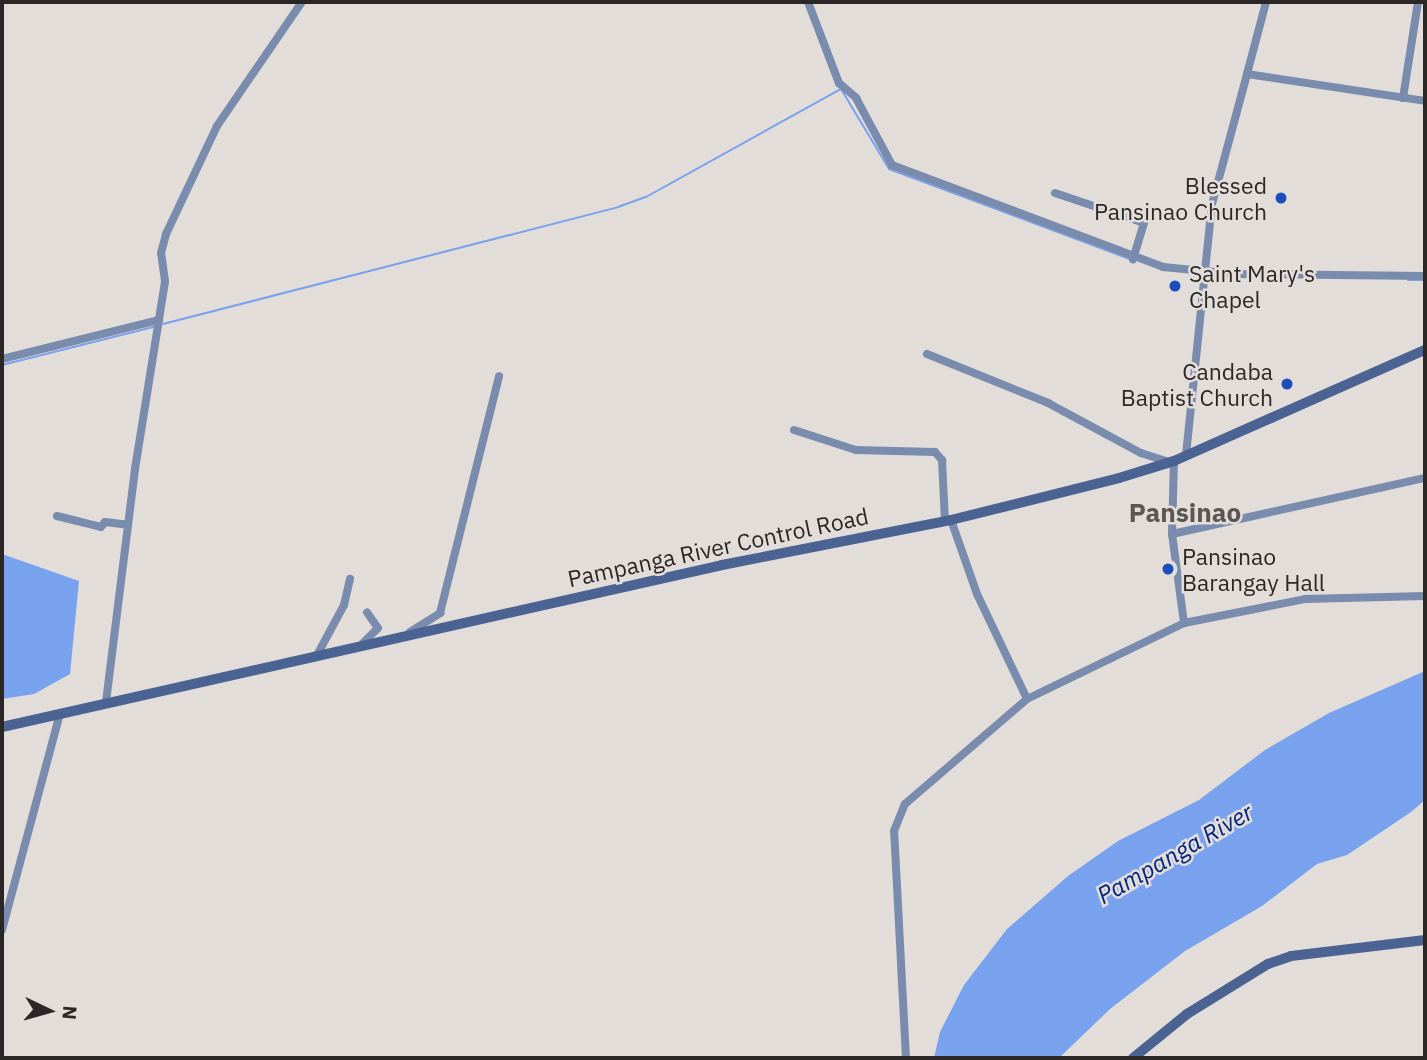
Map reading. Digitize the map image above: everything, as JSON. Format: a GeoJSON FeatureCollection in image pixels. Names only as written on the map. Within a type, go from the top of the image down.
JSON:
{"type":"FeatureCollection","features":[{"type":"Feature","properties":{"kind":"main road","name":"Pampanga River Control Road"},"geometry":{"type":"LineString","coordinates":[[2,727],[722,565],[948,521],[1171,461],[1425,350]]}},
{"type":"Feature","properties":{"kind":"main road"},"geometry":{"type":"LineString","coordinates":[[1133,1058],[1187,1014],[1268,964],[1291,956],[1425,940]]}},
{"type":"Feature","properties":{"kind":"street"},"geometry":{"type":"LineString","coordinates":[[106,702],[128,525],[165,274],[161,253],[173,212],[217,126],[302,2]]}},
{"type":"Feature","properties":{"kind":"street"},"geometry":{"type":"LineString","coordinates":[[808,2],[839,83],[856,97],[886,160],[1133,258],[1205,272],[1425,276]]}},
{"type":"Feature","properties":{"kind":"street"},"geometry":{"type":"LineString","coordinates":[[1186,455],[1215,185],[1266,2]]}},
{"type":"Feature","properties":{"kind":"street"},"geometry":{"type":"LineString","coordinates":[[1403,99],[1418,2]]}},
{"type":"Feature","properties":{"kind":"street"},"geometry":{"type":"LineString","coordinates":[[1247,74],[1425,101]]}},
{"type":"Feature","properties":{"kind":"street"},"geometry":{"type":"LineString","coordinates":[[1055,193],[1144,223],[1133,258]]}},
{"type":"Feature","properties":{"kind":"street"},"geometry":{"type":"LineString","coordinates":[[2,359],[159,320]]}},
{"type":"Feature","properties":{"kind":"street"},"geometry":{"type":"LineString","coordinates":[[926,354],[1048,403],[1141,453],[1171,461],[1172,534],[1184,623]]}},
{"type":"Feature","properties":{"kind":"street"},"geometry":{"type":"LineString","coordinates":[[395,640],[440,613],[499,376]]}},
{"type":"Feature","properties":{"kind":"street"},"geometry":{"type":"LineString","coordinates":[[794,430],[856,450],[935,452],[943,460],[948,521],[981,603],[1027,699]]}},
{"type":"Feature","properties":{"kind":"street"},"geometry":{"type":"LineString","coordinates":[[1172,534],[1425,478]]}},
{"type":"Feature","properties":{"kind":"street"},"geometry":{"type":"LineString","coordinates":[[57,516],[101,527],[105,522],[128,525]]}},
{"type":"Feature","properties":{"kind":"street"},"geometry":{"type":"LineString","coordinates":[[316,657],[344,605],[349,579]]}},
{"type":"Feature","properties":{"kind":"street"},"geometry":{"type":"LineString","coordinates":[[906,1058],[895,823],[905,804],[1027,699],[1184,623],[1305,599],[1425,596]]}},
{"type":"Feature","properties":{"kind":"street"},"geometry":{"type":"LineString","coordinates":[[358,648],[378,628],[367,612]]}},
{"type":"Feature","properties":{"kind":"street"},"geometry":{"type":"LineString","coordinates":[[2,930],[60,714]]}},
{"type":"Feature","properties":{"kind":"water"},"geometry":{"type":"Polygon","coordinates":[[[2,554],[79,581],[70,674],[34,694],[2,699],[2,554]]]}},
{"type":"Feature","properties":{"kind":"water","name":"Pampanga River"},"geometry":{"type":"Polygon","coordinates":[[[1425,671],[1425,800],[1411,812],[1347,855],[1317,864],[1262,906],[1185,951],[1110,1009],[1059,1058],[934,1058],[940,1032],[964,985],[1007,929],[1068,876],[1118,841],[1199,800],[1265,750],[1329,713],[1425,671]]]}},
{"type":"Feature","properties":{"kind":"waterway"},"geometry":{"type":"LineString","coordinates":[[163,324],[618,207],[646,197],[841,89],[889,169],[1130,259]]}},
{"type":"Feature","properties":{"kind":"waterway"},"geometry":{"type":"LineString","coordinates":[[1408,280],[1425,280]]}},
{"type":"Feature","properties":{"kind":"waterway"},"geometry":{"type":"LineString","coordinates":[[2,365],[153,327]]}},
{"type":"Feature","properties":{"kind":"place","name":"Blessed Pansinao Church"},"geometry":{"type":"Point","coordinates":[1281,198]}},
{"type":"Feature","properties":{"kind":"place","name":"Saint Mary's Chapel"},"geometry":{"type":"Point","coordinates":[1175,286]}},
{"type":"Feature","properties":{"kind":"place","name":"Candaba Baptist Church"},"geometry":{"type":"Point","coordinates":[1287,384]}},
{"type":"Feature","properties":{"kind":"place","name":"Pansinao Barangay Hall"},"geometry":{"type":"Point","coordinates":[1168,569]}},
{"type":"Feature","properties":{"kind":"district","name":"Pansinao"},"geometry":{"type":"Point","coordinates":[1185,513]}}]}
